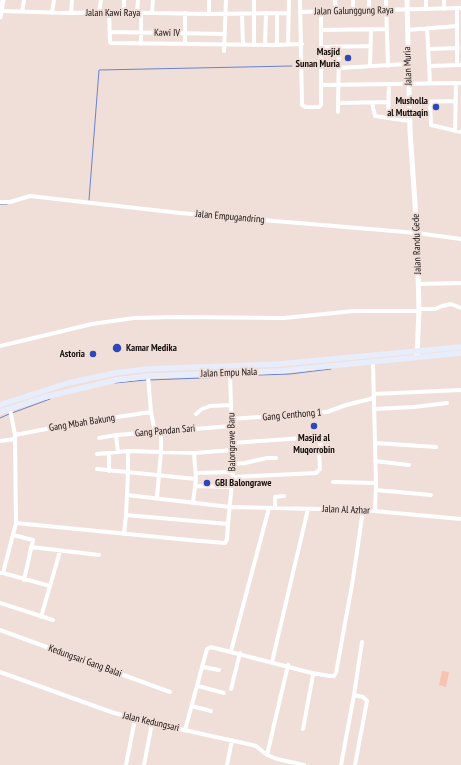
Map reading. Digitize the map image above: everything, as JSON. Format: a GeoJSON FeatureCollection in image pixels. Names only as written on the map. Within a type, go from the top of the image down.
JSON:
{"type":"FeatureCollection","features":[{"type":"Feature","properties":{"kind":"main road","name":"Jalan Empu Nala"},"geometry":{"type":"LineString","coordinates":[[0,405],[27,395],[68,383],[115,373],[147,369],[279,364],[461,347]]}},
{"type":"Feature","properties":{"kind":"main road","name":"Jalan Empu Nala"},"geometry":{"type":"LineString","coordinates":[[0,412],[11,411],[29,401],[116,380],[230,375],[373,364],[461,353]]}},
{"type":"Feature","properties":{"kind":"main road"},"geometry":{"type":"LineString","coordinates":[[27,395],[29,401]]}},
{"type":"Feature","properties":{"kind":"street"},"geometry":{"type":"LineString","coordinates":[[22,12],[24,0]]}},
{"type":"Feature","properties":{"kind":"street"},"geometry":{"type":"LineString","coordinates":[[52,13],[54,0]]}},
{"type":"Feature","properties":{"kind":"street"},"geometry":{"type":"LineString","coordinates":[[71,13],[72,0]]}},
{"type":"Feature","properties":{"kind":"street"},"geometry":{"type":"LineString","coordinates":[[99,12],[101,0]]}},
{"type":"Feature","properties":{"kind":"street"},"geometry":{"type":"LineString","coordinates":[[124,0],[124,13]]}},
{"type":"Feature","properties":{"kind":"street"},"geometry":{"type":"LineString","coordinates":[[138,0],[141,44]]}},
{"type":"Feature","properties":{"kind":"street"},"geometry":{"type":"LineString","coordinates":[[152,13],[153,0]]}},
{"type":"Feature","properties":{"kind":"street"},"geometry":{"type":"LineString","coordinates":[[209,0],[209,14]]}},
{"type":"Feature","properties":{"kind":"street"},"geometry":{"type":"LineString","coordinates":[[224,51],[226,0]]}},
{"type":"Feature","properties":{"kind":"street"},"geometry":{"type":"LineString","coordinates":[[254,0],[254,44]]}},
{"type":"Feature","properties":{"kind":"street"},"geometry":{"type":"LineString","coordinates":[[288,44],[289,0]]}},
{"type":"Feature","properties":{"kind":"street"},"geometry":{"type":"LineString","coordinates":[[300,0],[303,106],[320,107],[321,12]]}},
{"type":"Feature","properties":{"kind":"street"},"geometry":{"type":"LineString","coordinates":[[335,0],[336,12]]}},
{"type":"Feature","properties":{"kind":"street"},"geometry":{"type":"LineString","coordinates":[[353,0],[353,11]]}},
{"type":"Feature","properties":{"kind":"street"},"geometry":{"type":"LineString","coordinates":[[369,0],[369,11]]}},
{"type":"Feature","properties":{"kind":"street"},"geometry":{"type":"LineString","coordinates":[[386,0],[388,66]]}},
{"type":"Feature","properties":{"kind":"street","name":"Jalan Muria"},"geometry":{"type":"LineString","coordinates":[[406,0],[410,131]]}},
{"type":"Feature","properties":{"kind":"street"},"geometry":{"type":"LineString","coordinates":[[426,0],[426,8]]}},
{"type":"Feature","properties":{"kind":"street"},"geometry":{"type":"LineString","coordinates":[[444,0],[444,9]]}},
{"type":"Feature","properties":{"kind":"street"},"geometry":{"type":"LineString","coordinates":[[0,17],[2,2]]}},
{"type":"Feature","properties":{"kind":"street"},"geometry":{"type":"LineString","coordinates":[[430,66],[459,65],[457,26],[459,8]]}},
{"type":"Feature","properties":{"kind":"street","name":"Jalan Galunggung Raya"},"geometry":{"type":"LineString","coordinates":[[300,12],[459,8]]}},
{"type":"Feature","properties":{"kind":"street","name":"Jalan Kawi Raya"},"geometry":{"type":"LineString","coordinates":[[1,11],[52,13],[289,13]]}},
{"type":"Feature","properties":{"kind":"street"},"geometry":{"type":"LineString","coordinates":[[109,12],[110,43],[243,45],[302,44]]}},
{"type":"Feature","properties":{"kind":"street"},"geometry":{"type":"LineString","coordinates":[[185,13],[185,44]]}},
{"type":"Feature","properties":{"kind":"street"},"geometry":{"type":"LineString","coordinates":[[265,45],[266,13]]}},
{"type":"Feature","properties":{"kind":"street"},"geometry":{"type":"LineString","coordinates":[[277,13],[277,44]]}},
{"type":"Feature","properties":{"kind":"street"},"geometry":{"type":"LineString","coordinates":[[242,14],[243,45]]}},
{"type":"Feature","properties":{"kind":"street"},"geometry":{"type":"LineString","coordinates":[[407,30],[457,26]]}},
{"type":"Feature","properties":{"kind":"street"},"geometry":{"type":"LineString","coordinates":[[427,28],[430,83]]}},
{"type":"Feature","properties":{"kind":"street"},"geometry":{"type":"LineString","coordinates":[[321,30],[387,29]]}},
{"type":"Feature","properties":{"kind":"street"},"geometry":{"type":"LineString","coordinates":[[370,66],[371,30]]}},
{"type":"Feature","properties":{"kind":"street","name":"Kawi IV"},"geometry":{"type":"LineString","coordinates":[[110,32],[224,34]]}},
{"type":"Feature","properties":{"kind":"street"},"geometry":{"type":"LineString","coordinates":[[321,47],[370,46]]}},
{"type":"Feature","properties":{"kind":"street"},"geometry":{"type":"LineString","coordinates":[[338,112],[339,47]]}},
{"type":"Feature","properties":{"kind":"street"},"geometry":{"type":"LineString","coordinates":[[429,49],[458,48]]}},
{"type":"Feature","properties":{"kind":"street"},"geometry":{"type":"LineString","coordinates":[[338,68],[407,64]]}},
{"type":"Feature","properties":{"kind":"street"},"geometry":{"type":"LineString","coordinates":[[302,67],[321,66]]}},
{"type":"Feature","properties":{"kind":"street"},"geometry":{"type":"LineString","coordinates":[[321,85],[458,83],[454,131]]}},
{"type":"Feature","properties":{"kind":"street"},"geometry":{"type":"LineString","coordinates":[[388,118],[389,84]]}},
{"type":"Feature","properties":{"kind":"street"},"geometry":{"type":"LineString","coordinates":[[338,104],[388,102]]}},
{"type":"Feature","properties":{"kind":"street"},"geometry":{"type":"LineString","coordinates":[[409,102],[456,102]]}},
{"type":"Feature","properties":{"kind":"street"},"geometry":{"type":"LineString","coordinates":[[430,102],[431,126],[461,132]]}},
{"type":"Feature","properties":{"kind":"street"},"geometry":{"type":"LineString","coordinates":[[372,103],[375,116],[409,121]]}},
{"type":"Feature","properties":{"kind":"street","name":"Jalan Randu Gede"},"geometry":{"type":"LineString","coordinates":[[410,131],[417,235],[419,310],[417,358]]}},
{"type":"Feature","properties":{"kind":"street","name":"Jalan Empugandring"},"geometry":{"type":"LineString","coordinates":[[0,202],[10,202],[30,196],[180,213],[461,239]]}},
{"type":"Feature","properties":{"kind":"street"},"geometry":{"type":"LineString","coordinates":[[418,284],[461,284]]}},
{"type":"Feature","properties":{"kind":"street"},"geometry":{"type":"LineString","coordinates":[[0,346],[86,325],[134,318],[284,318],[354,312],[435,309],[451,304],[461,308]]}},
{"type":"Feature","properties":{"kind":"street"},"geometry":{"type":"LineString","coordinates":[[373,364],[376,461],[375,510]]}},
{"type":"Feature","properties":{"kind":"street","name":"Balongrawe Baru"},"geometry":{"type":"LineString","coordinates":[[124,534],[225,543],[227,539],[233,477],[230,375]]}},
{"type":"Feature","properties":{"kind":"street"},"geometry":{"type":"LineString","coordinates":[[149,378],[150,412],[155,432]]}},
{"type":"Feature","properties":{"kind":"street","name":"Gang Centhong 1"},"geometry":{"type":"LineString","coordinates":[[232,419],[315,414],[327,412],[374,396],[461,390]]}},
{"type":"Feature","properties":{"kind":"street"},"geometry":{"type":"LineString","coordinates":[[374,409],[414,407],[447,402]]}},
{"type":"Feature","properties":{"kind":"street"},"geometry":{"type":"LineString","coordinates":[[196,414],[202,409],[210,406],[231,404]]}},
{"type":"Feature","properties":{"kind":"street"},"geometry":{"type":"LineString","coordinates":[[11,411],[15,437],[16,523],[2,573],[50,586]]}},
{"type":"Feature","properties":{"kind":"street","name":"Gang Mbah Bakung"},"geometry":{"type":"LineString","coordinates":[[0,440],[77,423],[150,412]]}},
{"type":"Feature","properties":{"kind":"street","name":"Gang Pandan Sari"},"geometry":{"type":"LineString","coordinates":[[99,438],[116,435],[232,426]]}},
{"type":"Feature","properties":{"kind":"street"},"geometry":{"type":"LineString","coordinates":[[157,498],[160,474],[161,432]]}},
{"type":"Feature","properties":{"kind":"street"},"geometry":{"type":"LineString","coordinates":[[116,435],[118,452]]}},
{"type":"Feature","properties":{"kind":"street"},"geometry":{"type":"LineString","coordinates":[[232,443],[317,437],[321,446],[319,453],[320,469],[318,472],[313,474],[233,477]]}},
{"type":"Feature","properties":{"kind":"street"},"geometry":{"type":"LineString","coordinates":[[375,443],[436,447]]}},
{"type":"Feature","properties":{"kind":"street"},"geometry":{"type":"LineString","coordinates":[[97,454],[128,451],[194,453],[233,450]]}},
{"type":"Feature","properties":{"kind":"street"},"geometry":{"type":"LineString","coordinates":[[16,523],[124,534],[128,451]]}},
{"type":"Feature","properties":{"kind":"street"},"geometry":{"type":"LineString","coordinates":[[109,453],[109,470]]}},
{"type":"Feature","properties":{"kind":"street"},"geometry":{"type":"LineString","coordinates":[[193,502],[196,479],[194,453]]}},
{"type":"Feature","properties":{"kind":"street"},"geometry":{"type":"LineString","coordinates":[[233,464],[245,463],[265,458],[276,458]]}},
{"type":"Feature","properties":{"kind":"street"},"geometry":{"type":"LineString","coordinates":[[376,461],[409,465]]}},
{"type":"Feature","properties":{"kind":"street"},"geometry":{"type":"LineString","coordinates":[[97,469],[160,474],[196,479]]}},
{"type":"Feature","properties":{"kind":"street"},"geometry":{"type":"LineString","coordinates":[[196,473],[233,472]]}},
{"type":"Feature","properties":{"kind":"street"},"geometry":{"type":"LineString","coordinates":[[333,482],[376,483]]}},
{"type":"Feature","properties":{"kind":"street"},"geometry":{"type":"LineString","coordinates":[[195,486],[232,487]]}},
{"type":"Feature","properties":{"kind":"street"},"geometry":{"type":"LineString","coordinates":[[376,490],[431,496]]}},
{"type":"Feature","properties":{"kind":"street","name":"Jalan Al Azhar"},"geometry":{"type":"LineString","coordinates":[[127,495],[230,507],[375,510],[461,519]]}},
{"type":"Feature","properties":{"kind":"street"},"geometry":{"type":"LineString","coordinates":[[275,508],[275,497],[284,496]]}},
{"type":"Feature","properties":{"kind":"street"},"geometry":{"type":"LineString","coordinates":[[231,651],[269,508]]}},
{"type":"Feature","properties":{"kind":"street"},"geometry":{"type":"LineString","coordinates":[[272,662],[308,509]]}},
{"type":"Feature","properties":{"kind":"street"},"geometry":{"type":"LineString","coordinates":[[185,730],[209,647],[240,653],[312,673],[334,676],[336,673],[353,579],[363,510]]}},
{"type":"Feature","properties":{"kind":"street"},"geometry":{"type":"LineString","coordinates":[[126,516],[228,524]]}},
{"type":"Feature","properties":{"kind":"street"},"geometry":{"type":"LineString","coordinates":[[13,535],[33,540],[24,580]]}},
{"type":"Feature","properties":{"kind":"street"},"geometry":{"type":"LineString","coordinates":[[32,547],[99,555]]}},
{"type":"Feature","properties":{"kind":"street"},"geometry":{"type":"LineString","coordinates":[[41,617],[60,551]]}},
{"type":"Feature","properties":{"kind":"street"},"geometry":{"type":"LineString","coordinates":[[0,603],[53,620]]}},
{"type":"Feature","properties":{"kind":"street","name":"Kedungsari Gang Balai"},"geometry":{"type":"LineString","coordinates":[[0,630],[170,692]]}},
{"type":"Feature","properties":{"kind":"street"},"geometry":{"type":"LineString","coordinates":[[341,765],[362,642]]}},
{"type":"Feature","properties":{"kind":"street"},"geometry":{"type":"LineString","coordinates":[[231,689],[240,653]]}},
{"type":"Feature","properties":{"kind":"street"},"geometry":{"type":"LineString","coordinates":[[267,755],[288,666]]}},
{"type":"Feature","properties":{"kind":"street"},"geometry":{"type":"LineString","coordinates":[[203,667],[219,670]]}},
{"type":"Feature","properties":{"kind":"street","name":"Jalan Kedungsari"},"geometry":{"type":"LineString","coordinates":[[0,672],[103,710],[152,723],[252,745],[281,763],[304,765]]}},
{"type":"Feature","properties":{"kind":"street"},"geometry":{"type":"LineString","coordinates":[[303,729],[313,675],[312,673]]}},
{"type":"Feature","properties":{"kind":"street"},"geometry":{"type":"LineString","coordinates":[[198,686],[224,692]]}},
{"type":"Feature","properties":{"kind":"street"},"geometry":{"type":"LineString","coordinates":[[354,695],[363,697],[367,701],[355,765]]}},
{"type":"Feature","properties":{"kind":"street"},"geometry":{"type":"LineString","coordinates":[[192,706],[211,711]]}},
{"type":"Feature","properties":{"kind":"street"},"geometry":{"type":"LineString","coordinates":[[126,765],[135,719]]}},
{"type":"Feature","properties":{"kind":"street"},"geometry":{"type":"LineString","coordinates":[[144,765],[152,723]]}},
{"type":"Feature","properties":{"kind":"street"},"geometry":{"type":"LineString","coordinates":[[227,765],[232,740]]}},
{"type":"Feature","properties":{"kind":"shaded area"},"geometry":{"type":"Polygon","coordinates":[[[442,671],[449,672],[446,687],[439,685],[442,671]]]}},
{"type":"Feature","properties":{"kind":"waterway"},"geometry":{"type":"LineString","coordinates":[[89,200],[99,70],[292,66]]}},
{"type":"Feature","properties":{"kind":"waterway"},"geometry":{"type":"LineString","coordinates":[[0,204],[7,204]]}},
{"type":"Feature","properties":{"kind":"waterway"},"geometry":{"type":"LineString","coordinates":[[231,376],[290,374],[331,369]]}},
{"type":"Feature","properties":{"kind":"waterway"},"geometry":{"type":"LineString","coordinates":[[149,380],[228,377]]}},
{"type":"Feature","properties":{"kind":"waterway"},"geometry":{"type":"LineString","coordinates":[[115,383],[146,380]]}},
{"type":"Feature","properties":{"kind":"waterway"},"geometry":{"type":"LineString","coordinates":[[12,413],[50,399]]}},
{"type":"Feature","properties":{"kind":"waterway"},"geometry":{"type":"LineString","coordinates":[[0,418],[9,414]]}},
{"type":"Feature","properties":{"kind":"place","name":"Masjid Sunan Muria"},"geometry":{"type":"Point","coordinates":[348,58]}},
{"type":"Feature","properties":{"kind":"place","name":"Musholla al Muttaqin"},"geometry":{"type":"Point","coordinates":[436,107]}},
{"type":"Feature","properties":{"kind":"place","name":"Kamar Medika"},"geometry":{"type":"Point","coordinates":[117,348]}},
{"type":"Feature","properties":{"kind":"place","name":"Astoria"},"geometry":{"type":"Point","coordinates":[93,354]}},
{"type":"Feature","properties":{"kind":"place","name":"Masjid al Muqorrobin"},"geometry":{"type":"Point","coordinates":[314,426]}},
{"type":"Feature","properties":{"kind":"place","name":"GBI Balongrawe"},"geometry":{"type":"Point","coordinates":[207,483]}}]}
